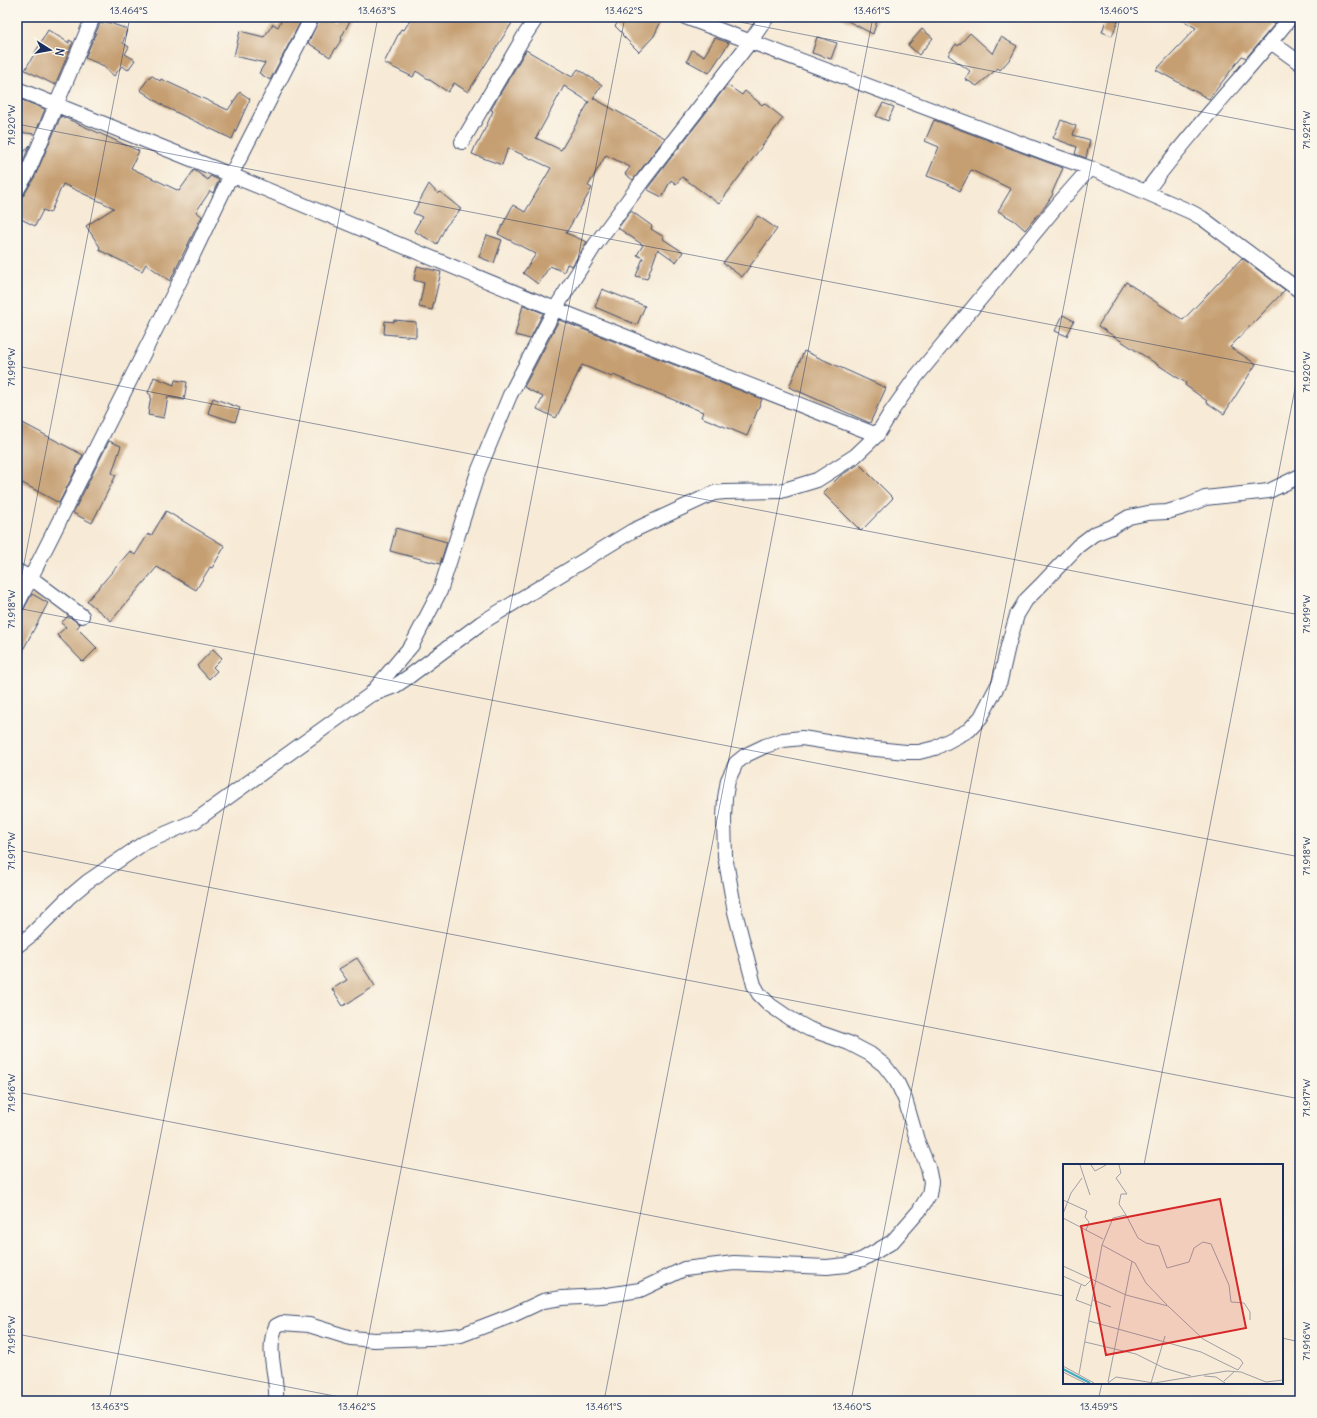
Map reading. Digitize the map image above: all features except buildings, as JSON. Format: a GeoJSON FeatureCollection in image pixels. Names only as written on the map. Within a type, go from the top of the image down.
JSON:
{"type":"FeatureCollection","features":[{"type":"Feature","properties":{"kind":"street"},"geometry":{"type":"LineString","coordinates":[[17,190],[28,172],[93,17]]}},
{"type":"Feature","properties":{"kind":"street"},"geometry":{"type":"LineString","coordinates":[[17,605],[192,259],[231,175],[312,17]]}},
{"type":"Feature","properties":{"kind":"street"},"geometry":{"type":"LineString","coordinates":[[462,142],[523,38],[537,17]]}},
{"type":"Feature","properties":{"kind":"street"},"geometry":{"type":"LineString","coordinates":[[685,17],[1049,154],[1090,168],[1191,212],[1202,218],[1300,291]]}},
{"type":"Feature","properties":{"kind":"street"},"geometry":{"type":"LineString","coordinates":[[17,946],[31,935],[68,898],[87,882],[144,843],[195,821],[370,695],[412,645],[440,591],[478,472],[501,416],[510,395],[555,309],[595,245],[750,42],[767,17]]}},
{"type":"Feature","properties":{"kind":"street"},"geometry":{"type":"LineString","coordinates":[[1146,192],[1166,164],[1291,17]]}},
{"type":"Feature","properties":{"kind":"street"},"geometry":{"type":"LineString","coordinates":[[1271,42],[1300,63]]}},
{"type":"Feature","properties":{"kind":"street"},"geometry":{"type":"LineString","coordinates":[[17,89],[231,175],[555,309],[877,435]]}},
{"type":"Feature","properties":{"kind":"street"},"geometry":{"type":"LineString","coordinates":[[370,695],[395,686],[481,623],[632,531],[714,493],[781,492],[817,480],[855,456],[877,435],[915,378],[1060,202],[1090,168]]}},
{"type":"Feature","properties":{"kind":"street"},"geometry":{"type":"LineString","coordinates":[[276,1401],[277,1390],[270,1352],[272,1334],[276,1326],[282,1323],[309,1325],[351,1338],[374,1340],[430,1338],[461,1335],[513,1315],[543,1301],[562,1298],[601,1296],[640,1290],[684,1269],[734,1263],[826,1267],[846,1265],[863,1259],[892,1242],[919,1211],[929,1195],[931,1182],[928,1167],[917,1140],[905,1099],[897,1082],[884,1065],[870,1054],[848,1043],[809,1028],[789,1018],[770,1005],[759,994],[754,985],[735,912],[725,856],[725,798],[728,780],[736,763],[746,755],[765,746],[783,740],[802,738],[866,748],[906,752],[919,752],[935,748],[969,730],[982,717],[1000,681],[1017,615],[1026,600],[1078,546],[1094,534],[1112,527],[1129,517],[1148,513],[1168,512],[1205,498],[1269,491],[1300,476]]}},
{"type":"Feature","properties":{"kind":"street"},"geometry":{"type":"LineString","coordinates":[[17,571],[31,578],[82,616]]}}]}
